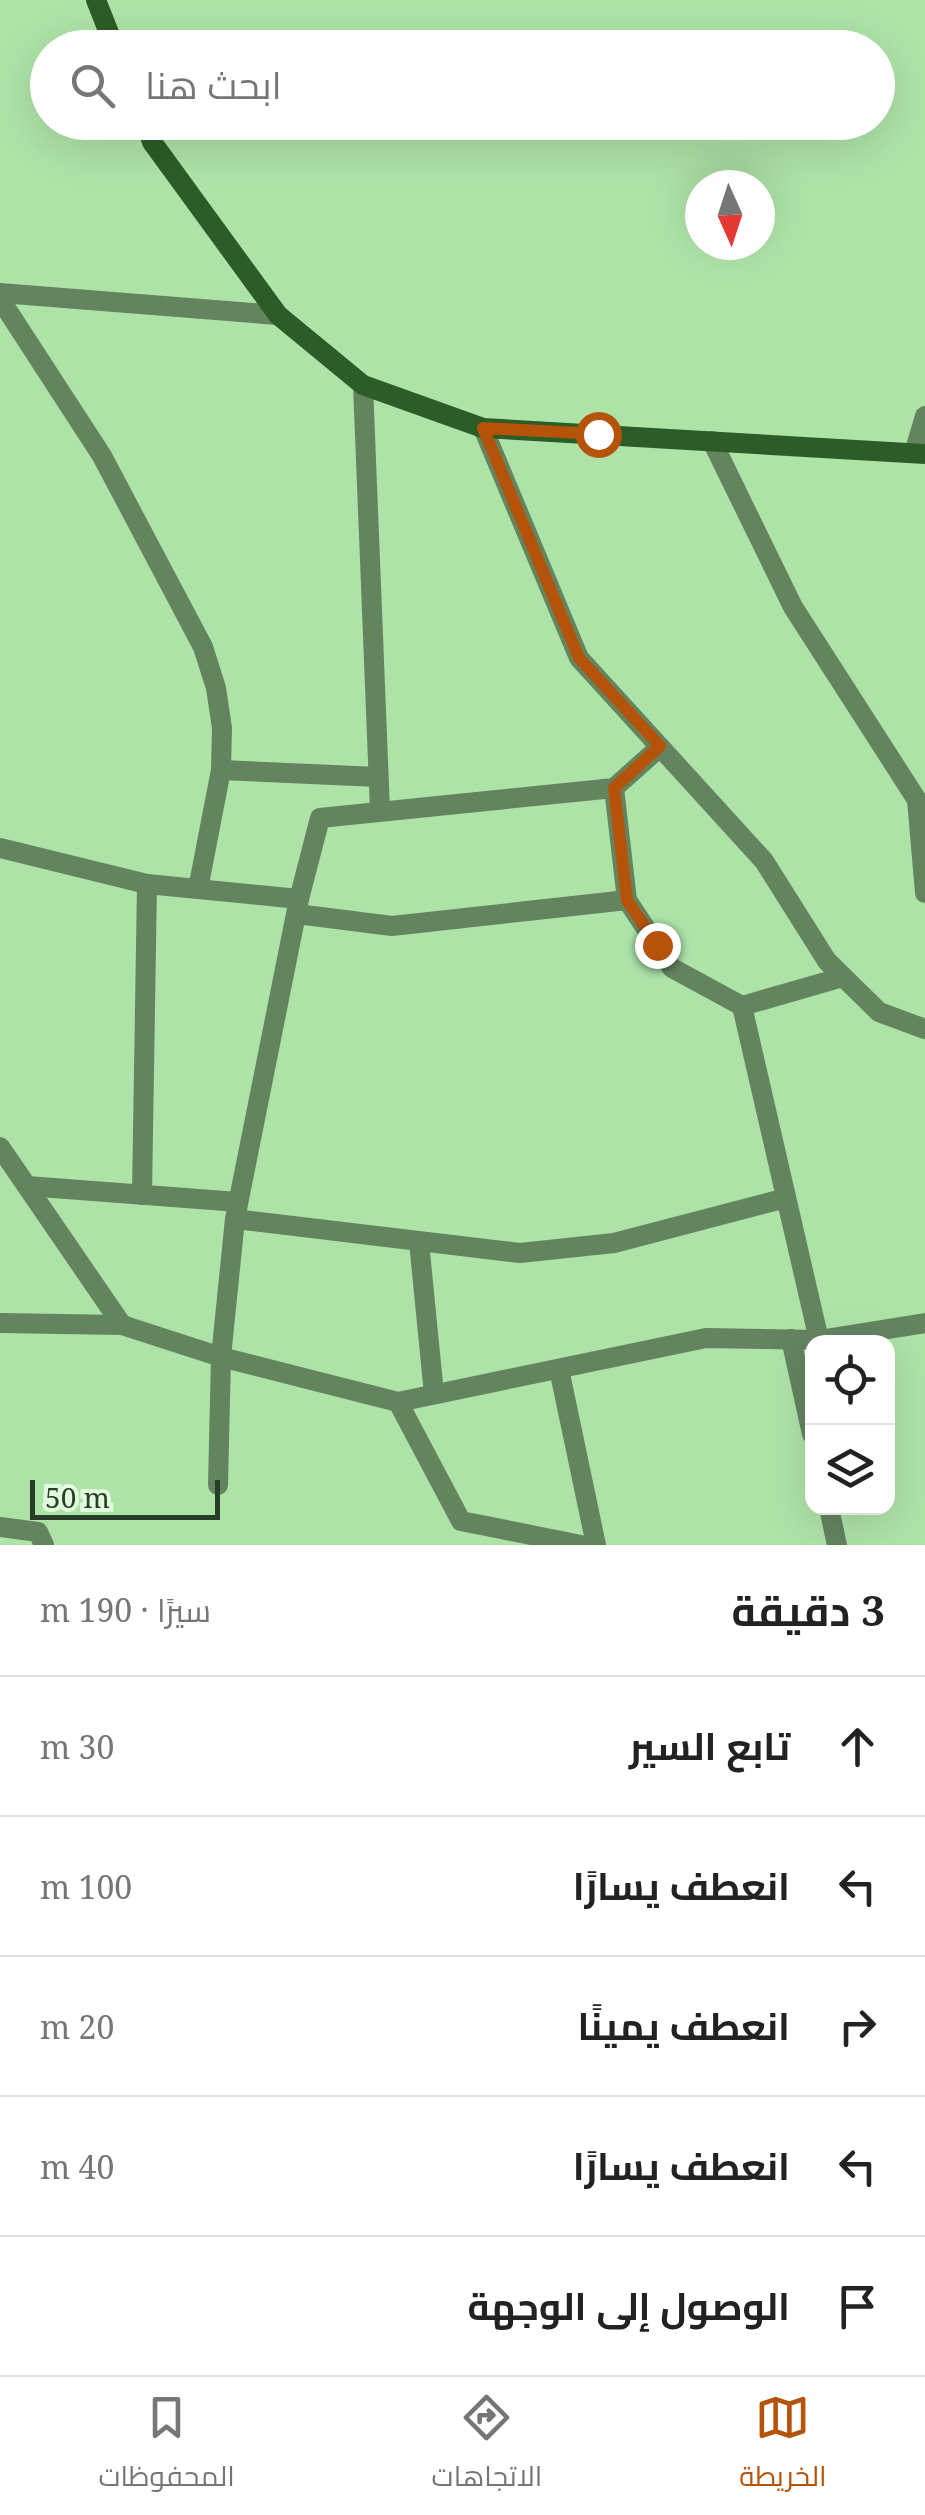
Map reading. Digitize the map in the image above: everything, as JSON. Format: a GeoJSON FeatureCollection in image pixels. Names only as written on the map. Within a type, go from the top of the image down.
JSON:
{"type":"FeatureCollection","features":[{"type":"Feature","properties":{"kind":"main road"},"geometry":{"type":"LineString","coordinates":[[96,0],[107,30]]}},
{"type":"Feature","properties":{"kind":"main road"},"geometry":{"type":"LineString","coordinates":[[151,140],[278,314],[363,385],[483,428],[919,454]]}},
{"type":"Feature","properties":{"kind":"street"},"geometry":{"type":"LineString","coordinates":[[0,296],[278,314]]}},
{"type":"Feature","properties":{"kind":"street"},"geometry":{"type":"LineString","coordinates":[[0,296],[102,456],[203,647],[216,688],[222,728],[221,770],[198,889]]}},
{"type":"Feature","properties":{"kind":"street"},"geometry":{"type":"LineString","coordinates":[[363,385],[380,811]]}},
{"type":"Feature","properties":{"kind":"street"},"geometry":{"type":"LineString","coordinates":[[919,454],[925,416]]}},
{"type":"Feature","properties":{"kind":"street"},"geometry":{"type":"LineString","coordinates":[[483,428],[579,658],[764,860],[827,961],[878,1012],[925,1029]]}},
{"type":"Feature","properties":{"kind":"street"},"geometry":{"type":"LineString","coordinates":[[712,441],[793,607],[921,800],[925,894]]}},
{"type":"Feature","properties":{"kind":"street"},"geometry":{"type":"LineString","coordinates":[[218,1485],[222,1357],[237,1210],[298,906],[320,818],[614,788],[660,746]]}},
{"type":"Feature","properties":{"kind":"street"},"geometry":{"type":"LineString","coordinates":[[221,770],[378,777]]}},
{"type":"Feature","properties":{"kind":"street"},"geometry":{"type":"LineString","coordinates":[[614,788],[627,900],[672,968],[742,1006],[844,977]]}},
{"type":"Feature","properties":{"kind":"street"},"geometry":{"type":"LineString","coordinates":[[0,848],[147,884],[298,906],[392,926],[627,900]]}},
{"type":"Feature","properties":{"kind":"street"},"geometry":{"type":"LineString","coordinates":[[142,1195],[147,884]]}},
{"type":"Feature","properties":{"kind":"street"},"geometry":{"type":"LineString","coordinates":[[742,1006],[817,1335]]}},
{"type":"Feature","properties":{"kind":"street"},"geometry":{"type":"LineString","coordinates":[[0,1147],[122,1324]]}},
{"type":"Feature","properties":{"kind":"street"},"geometry":{"type":"LineString","coordinates":[[26,1186],[142,1195],[419,1242],[520,1254],[614,1243],[786,1198]]}},
{"type":"Feature","properties":{"kind":"street"},"geometry":{"type":"LineString","coordinates":[[419,1242],[434,1394]]}},
{"type":"Feature","properties":{"kind":"street"},"geometry":{"type":"LineString","coordinates":[[0,1323],[122,1324],[222,1357],[398,1402],[706,1338],[805,1340]]}},
{"type":"Feature","properties":{"kind":"street"},"geometry":{"type":"LineString","coordinates":[[849,1335],[925,1323]]}},
{"type":"Feature","properties":{"kind":"street"},"geometry":{"type":"LineString","coordinates":[[792,1339],[810,1425]]}},
{"type":"Feature","properties":{"kind":"street"},"geometry":{"type":"LineString","coordinates":[[558,1369],[596,1545]]}},
{"type":"Feature","properties":{"kind":"street"},"geometry":{"type":"LineString","coordinates":[[398,1402],[460,1521],[581,1545]]}},
{"type":"Feature","properties":{"kind":"street"},"geometry":{"type":"LineString","coordinates":[[831,1515],[837,1545]]}},
{"type":"Feature","properties":{"kind":"street"},"geometry":{"type":"LineString","coordinates":[[0,1527],[38,1532],[44,1545]]}},
{"type":"Feature","properties":{"kind":"route"},"geometry":{"type":"LineString","coordinates":[[598,434],[483,428],[579,658],[660,746],[614,788],[627,900],[657,945]]}}]}
